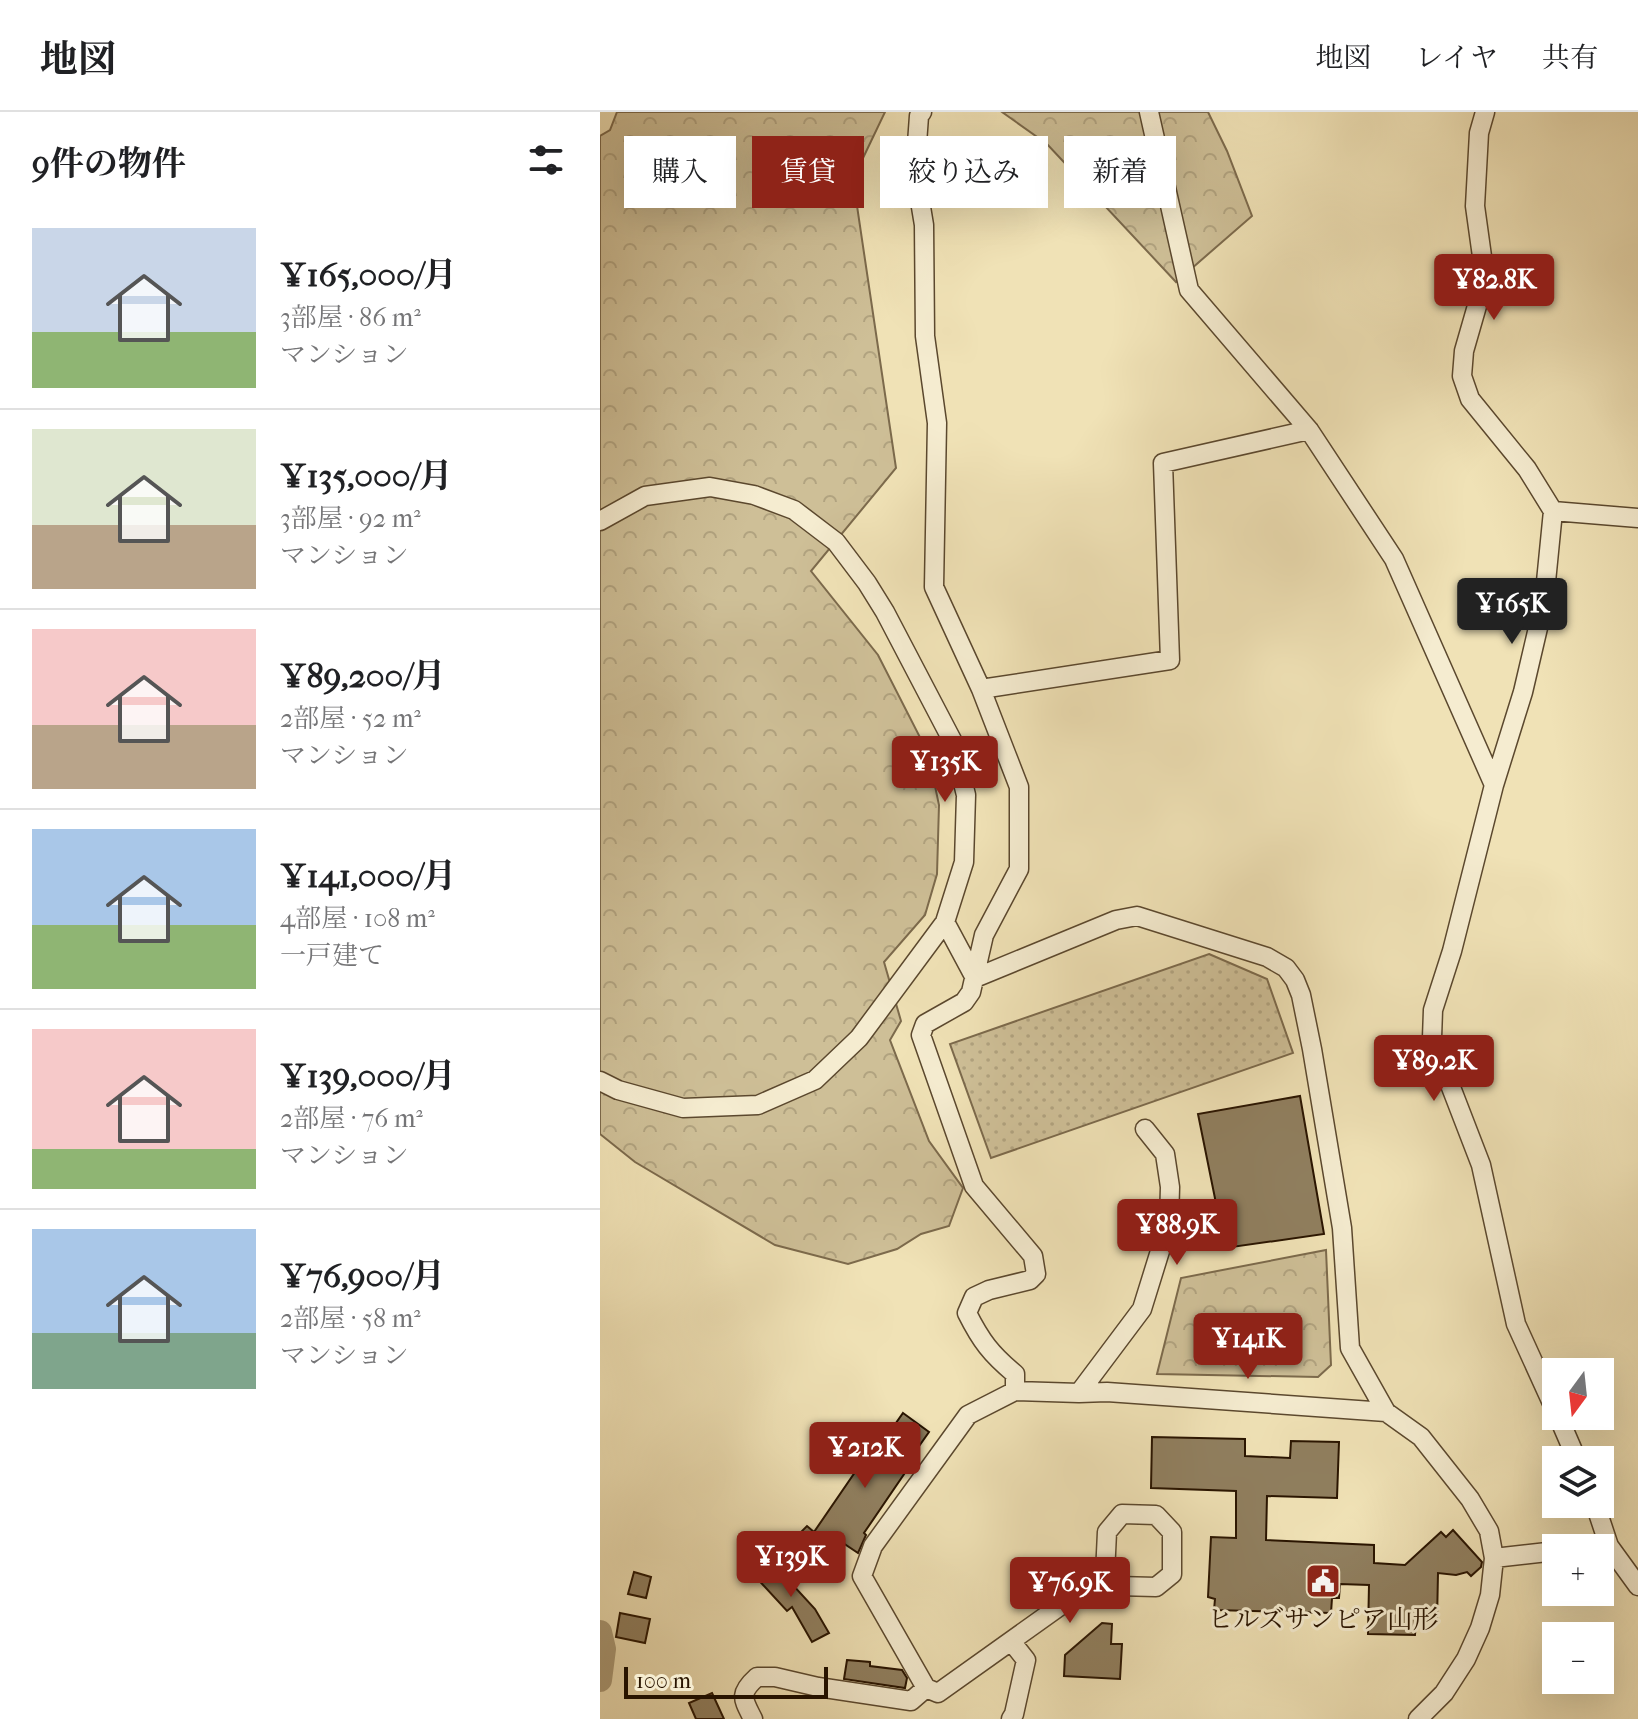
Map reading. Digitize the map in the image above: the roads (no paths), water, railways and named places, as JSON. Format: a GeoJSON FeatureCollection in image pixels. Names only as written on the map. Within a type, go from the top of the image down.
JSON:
{"type":"FeatureCollection","features":[{"type":"Feature","properties":{"kind":"street"},"geometry":{"type":"LineString","coordinates":[[922,112],[919,116],[915,171],[924,225],[925,336],[937,423],[934,587],[981,689],[1019,787],[1019,869],[984,935],[971,992],[964,1002],[925,1024],[921,1035],[974,1186],[1033,1256],[1036,1274],[1030,1280],[974,1297],[967,1313],[980,1340],[1015,1374],[1015,1391]]}},
{"type":"Feature","properties":{"kind":"street"},"geometry":{"type":"LineString","coordinates":[[1149,112],[1189,290],[1309,430],[1394,559],[1494,785]]}},
{"type":"Feature","properties":{"kind":"street"},"geometry":{"type":"LineString","coordinates":[[1485,112],[1479,133],[1475,206],[1485,278],[1464,351],[1462,376],[1470,399],[1527,469],[1553,511],[1544,602],[1523,692],[1494,785],[1452,951],[1433,1010],[1432,1038],[1481,1165],[1516,1324],[1542,1381]]}},
{"type":"Feature","properties":{"kind":"street"},"geometry":{"type":"LineString","coordinates":[[981,689],[1170,660],[1163,463],[1309,430]]}},
{"type":"Feature","properties":{"kind":"street"},"geometry":{"type":"LineString","coordinates":[[600,521],[645,496],[710,487],[754,495],[794,510],[836,542],[885,612],[953,742],[966,795],[964,862],[945,922],[859,1038],[815,1080],[758,1105],[683,1108],[618,1090],[600,1081]]}},
{"type":"Feature","properties":{"kind":"street"},"geometry":{"type":"LineString","coordinates":[[1553,511],[1638,518]]}},
{"type":"Feature","properties":{"kind":"street"},"geometry":{"type":"LineString","coordinates":[[975,978],[1102,925],[1137,916],[1267,957],[1286,968],[1295,980],[1301,995],[1342,1228],[1350,1348],[1386,1412],[1421,1437],[1470,1499],[1489,1531],[1494,1558],[1490,1595],[1466,1659],[1444,1693],[1418,1719]]}},
{"type":"Feature","properties":{"kind":"street"},"geometry":{"type":"LineString","coordinates":[[945,922],[975,978]]}},
{"type":"Feature","properties":{"kind":"street"},"geometry":{"type":"LineString","coordinates":[[1079,1393],[1142,1309],[1169,1222],[1170,1187],[1165,1154],[1145,1129]]}},
{"type":"Feature","properties":{"kind":"street"},"geometry":{"type":"LineString","coordinates":[[1105,1574],[938,1693],[926,1688],[862,1576],[873,1546],[968,1415],[1015,1391],[1107,1392],[1386,1412]]}},
{"type":"Feature","properties":{"kind":"street"},"geometry":{"type":"LineString","coordinates":[[1122,1514],[1156,1515],[1172,1532],[1172,1574],[1156,1587],[1117,1586],[1105,1574],[1107,1532],[1122,1514]]}},
{"type":"Feature","properties":{"kind":"street"},"geometry":{"type":"LineString","coordinates":[[1494,1558],[1542,1553]]}},
{"type":"Feature","properties":{"kind":"street"},"geometry":{"type":"LineString","coordinates":[[1614,1553],[1638,1586]]}},
{"type":"Feature","properties":{"kind":"street"},"geometry":{"type":"LineString","coordinates":[[1011,1641],[1026,1660],[1011,1719]]}},
{"type":"Feature","properties":{"kind":"street"},"geometry":{"type":"LineString","coordinates":[[753,1719],[744,1700],[746,1686],[757,1677],[775,1677],[911,1701],[926,1688]]}},
{"type":"Feature","properties":{"kind":"waterway"},"geometry":{"type":"LineString","coordinates":[[600,1632],[604,1649],[600,1680]]}},
{"type":"Feature","properties":{"kind":"place","name":"ヒルズサンピア山形"},"geometry":{"type":"Point","coordinates":[1323,1581]}}]}
